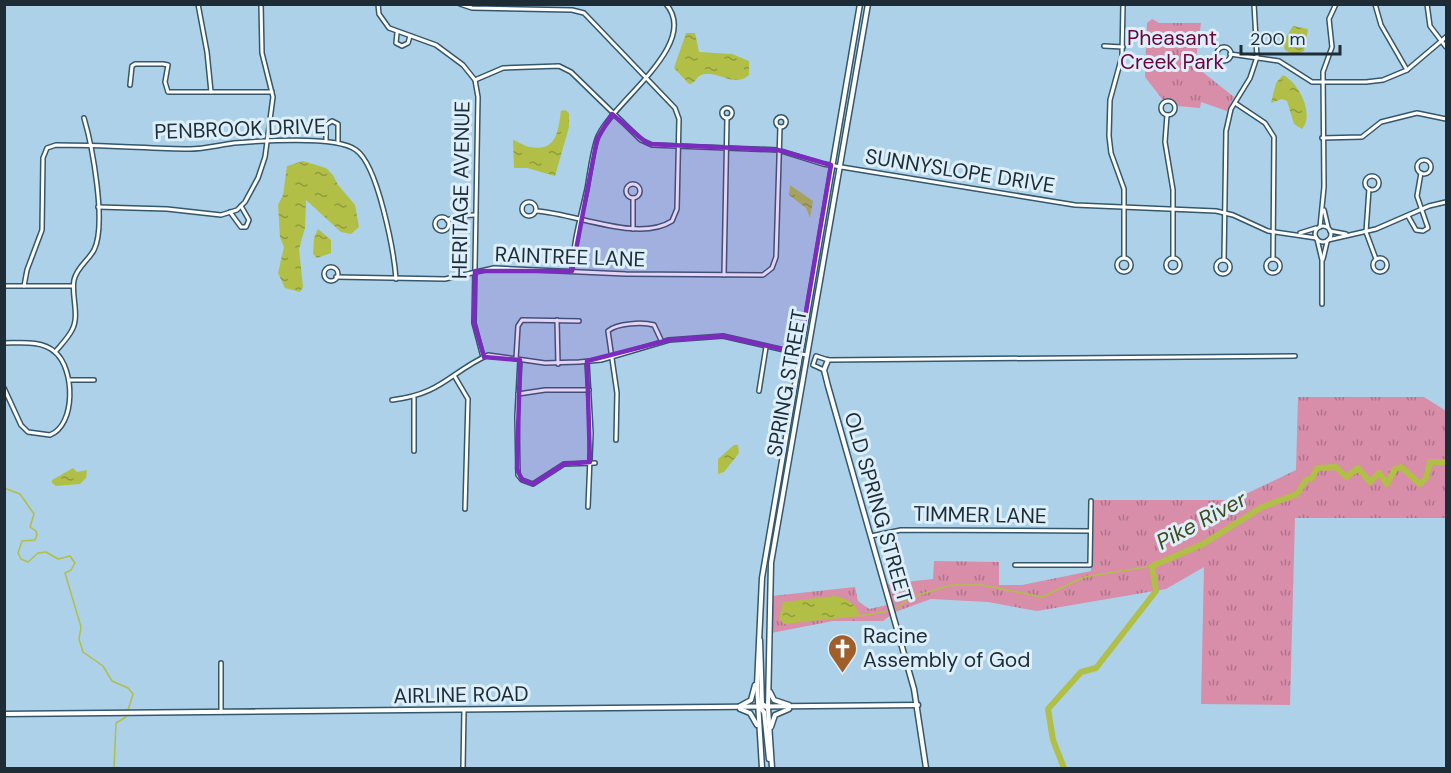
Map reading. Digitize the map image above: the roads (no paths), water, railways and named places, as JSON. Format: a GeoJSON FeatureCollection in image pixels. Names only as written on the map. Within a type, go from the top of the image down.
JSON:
{"type":"FeatureCollection","features":[{"type":"Feature","properties":{"kind":"main road","name":"SPRING STREET"},"geometry":{"type":"LineString","coordinates":[[762,768],[757,674],[759,620],[767,549],[860,4]]}},
{"type":"Feature","properties":{"kind":"main road","name":"SPRING STREET"},"geometry":{"type":"LineString","coordinates":[[772,768],[768,708],[771,563],[868,4]]}},
{"type":"Feature","properties":{"kind":"main road"},"geometry":{"type":"LineString","coordinates":[[853,44],[861,46]]}},
{"type":"Feature","properties":{"kind":"main road"},"geometry":{"type":"LineString","coordinates":[[841,113],[849,115]]}},
{"type":"Feature","properties":{"kind":"main road"},"geometry":{"type":"LineString","coordinates":[[824,370],[828,360]]}},
{"type":"Feature","properties":{"kind":"main road","name":"OLD SPRING STREET"},"geometry":{"type":"LineString","coordinates":[[824,370],[918,705],[926,768]]}},
{"type":"Feature","properties":{"kind":"main road"},"geometry":{"type":"LineString","coordinates":[[759,620],[762,704],[768,708]]}},
{"type":"Feature","properties":{"kind":"main road"},"geometry":{"type":"LineString","coordinates":[[736,708],[751,700],[757,674]]}},
{"type":"Feature","properties":{"kind":"main road"},"geometry":{"type":"LineString","coordinates":[[768,683],[774,700],[796,707]]}},
{"type":"Feature","properties":{"kind":"main road","name":"AIRLINE ROAD"},"geometry":{"type":"LineString","coordinates":[[4,714],[918,705]]}},
{"type":"Feature","properties":{"kind":"main road"},"geometry":{"type":"LineString","coordinates":[[770,739],[775,715],[796,707]]}},
{"type":"Feature","properties":{"kind":"main road"},"geometry":{"type":"LineString","coordinates":[[736,708],[753,716],[759,731]]}},
{"type":"Feature","properties":{"kind":"main road"},"geometry":{"type":"LineString","coordinates":[[758,708],[764,712],[767,749],[772,768]]}},
{"type":"Feature","properties":{"kind":"street"},"geometry":{"type":"LineString","coordinates":[[198,4],[207,52],[211,92]]}},
{"type":"Feature","properties":{"kind":"street"},"geometry":{"type":"LineString","coordinates":[[98,207],[178,210],[221,215],[241,206],[258,178],[267,142],[272,92],[262,52],[261,4]]}},
{"type":"Feature","properties":{"kind":"street"},"geometry":{"type":"LineString","coordinates":[[378,4],[383,22],[397,33],[396,43],[402,46],[408,44],[410,36]]}},
{"type":"Feature","properties":{"kind":"street"},"geometry":{"type":"LineString","coordinates":[[460,4],[584,13],[675,108],[678,119],[679,146],[677,209],[673,220],[666,224],[633,229],[536,211],[530,203],[523,208],[524,213],[530,216],[536,211]]}},
{"type":"Feature","properties":{"kind":"street"},"geometry":{"type":"LineString","coordinates":[[542,10],[543,4]]}},
{"type":"Feature","properties":{"kind":"street"},"geometry":{"type":"LineString","coordinates":[[572,270],[580,218],[597,139],[612,114],[663,58],[669,45],[674,20],[666,4]]}},
{"type":"Feature","properties":{"kind":"street"},"geometry":{"type":"LineString","coordinates":[[670,8],[675,4]]}},
{"type":"Feature","properties":{"kind":"street"},"geometry":{"type":"LineString","coordinates":[[1123,4],[1122,46],[1110,100],[1109,136],[1111,153],[1123,184],[1124,258],[1130,266],[1128,270],[1122,271],[1117,265],[1124,258]]}},
{"type":"Feature","properties":{"kind":"street"},"geometry":{"type":"LineString","coordinates":[[1224,260],[1226,131],[1234,103],[1250,78],[1257,57],[1254,4]]}},
{"type":"Feature","properties":{"kind":"street"},"geometry":{"type":"LineString","coordinates":[[1322,260],[1329,230],[1324,206],[1323,82],[1324,69],[1332,47],[1329,19],[1335,4]]}},
{"type":"Feature","properties":{"kind":"street"},"geometry":{"type":"LineString","coordinates":[[1375,4],[1381,25],[1407,70]]}},
{"type":"Feature","properties":{"kind":"street"},"geometry":{"type":"LineString","coordinates":[[1426,4],[1430,26],[1446,47]]}},
{"type":"Feature","properties":{"kind":"street","name":"HERITAGE AVENUE"},"geometry":{"type":"LineString","coordinates":[[397,33],[436,45],[463,65],[476,80],[478,97],[474,323],[484,357]]}},
{"type":"Feature","properties":{"kind":"street"},"geometry":{"type":"LineString","coordinates":[[1230,54],[1224,61],[1217,55],[1222,48],[1228,50],[1230,54],[1279,61],[1312,82],[1374,81],[1407,70],[1446,37]]}},
{"type":"Feature","properties":{"kind":"street"},"geometry":{"type":"LineString","coordinates":[[1104,46],[1122,46]]}},
{"type":"Feature","properties":{"kind":"street"},"geometry":{"type":"LineString","coordinates":[[130,85],[132,66],[135,64],[163,64],[168,65],[165,82],[168,92],[272,92]]}},
{"type":"Feature","properties":{"kind":"street"},"geometry":{"type":"LineString","coordinates":[[476,80],[503,68],[558,66],[571,72],[612,114]]}},
{"type":"Feature","properties":{"kind":"street"},"geometry":{"type":"LineString","coordinates":[[1167,115],[1163,113],[1162,106],[1169,102],[1175,109],[1167,115],[1164,141],[1173,183],[1173,258],[1166,265],[1171,272],[1179,266],[1179,262],[1173,258]]}},
{"type":"Feature","properties":{"kind":"street"},"geometry":{"type":"LineString","coordinates":[[1234,103],[1265,123],[1274,137],[1273,259],[1266,266],[1273,273],[1279,267],[1278,262],[1273,259]]}},
{"type":"Feature","properties":{"kind":"street"},"geometry":{"type":"LineString","coordinates":[[1322,138],[1362,137],[1381,122],[1417,113],[1446,119]]}},
{"type":"Feature","properties":{"kind":"street","name":"SUNNYSLOPE DRIVE"},"geometry":{"type":"LineString","coordinates":[[612,114],[644,143],[778,150],[840,167],[1075,206],[1224,212],[1274,232],[1300,233]]}},
{"type":"Feature","properties":{"kind":"street"},"geometry":{"type":"LineString","coordinates":[[55,352],[73,329],[73,286],[76,271],[94,249],[98,207],[92,145],[84,118]]}},
{"type":"Feature","properties":{"kind":"street"},"geometry":{"type":"LineString","coordinates":[[724,275],[727,118]]}},
{"type":"Feature","properties":{"kind":"street"},"geometry":{"type":"LineString","coordinates":[[326,141],[326,125],[332,121],[338,124],[338,141]]}},
{"type":"Feature","properties":{"kind":"street"},"geometry":{"type":"LineString","coordinates":[[778,150],[780,127]]}},
{"type":"Feature","properties":{"kind":"street","name":"PENBROOK DRIVE"},"geometry":{"type":"LineString","coordinates":[[24,286],[27,270],[42,230],[43,158],[47,148],[56,145],[192,149],[267,142],[338,141],[357,150],[366,162],[391,236],[396,279]]}},
{"type":"Feature","properties":{"kind":"street","name":"RAINTREE LANE"},"geometry":{"type":"LineString","coordinates":[[336,277],[337,271],[333,268],[325,270],[327,279],[336,277],[445,279],[494,268],[753,277],[768,273],[776,257],[778,150]]}},
{"type":"Feature","properties":{"kind":"street"},"geometry":{"type":"LineString","coordinates":[[1408,216],[1416,230],[1426,231],[1429,225],[1417,196],[1421,173],[1418,164],[1427,161],[1430,169],[1428,172],[1421,173]]}},
{"type":"Feature","properties":{"kind":"street"},"geometry":{"type":"LineString","coordinates":[[1369,189],[1377,187],[1379,183],[1375,177],[1366,180],[1369,189],[1366,232],[1376,259],[1374,269],[1384,270],[1386,262],[1380,258],[1376,259]]}},
{"type":"Feature","properties":{"kind":"street"},"geometry":{"type":"LineString","coordinates":[[633,198],[626,192],[633,184],[639,192],[633,198],[633,229]]}},
{"type":"Feature","properties":{"kind":"street"},"geometry":{"type":"LineString","coordinates":[[1300,233],[1327,240],[1347,234],[1366,232],[1446,202]]}},
{"type":"Feature","properties":{"kind":"street"},"geometry":{"type":"LineString","coordinates":[[230,212],[241,227],[246,227],[249,220],[241,206]]}},
{"type":"Feature","properties":{"kind":"street"},"geometry":{"type":"LineString","coordinates":[[1322,304],[1322,260],[1317,239],[1324,206]]}},
{"type":"Feature","properties":{"kind":"street"},"geometry":{"type":"LineString","coordinates":[[447,220],[448,225],[445,230],[436,229],[437,219],[447,220],[458,216],[475,215]]}},
{"type":"Feature","properties":{"kind":"street"},"geometry":{"type":"LineString","coordinates":[[1300,233],[1319,227],[1347,234]]}},
{"type":"Feature","properties":{"kind":"street"},"geometry":{"type":"LineString","coordinates":[[1224,260],[1228,262],[1230,268],[1226,273],[1222,273],[1218,271],[1217,264],[1224,260]]}},
{"type":"Feature","properties":{"kind":"street"},"geometry":{"type":"LineString","coordinates":[[4,286],[73,286]]}},
{"type":"Feature","properties":{"kind":"street"},"geometry":{"type":"LineString","coordinates":[[579,321],[522,320],[518,326],[516,469],[522,480],[538,483],[564,464],[593,463]]}},
{"type":"Feature","properties":{"kind":"street"},"geometry":{"type":"LineString","coordinates":[[557,320],[558,364]]}},
{"type":"Feature","properties":{"kind":"street"},"geometry":{"type":"LineString","coordinates":[[616,440],[617,393],[608,331],[611,328],[654,325],[662,342]]}},
{"type":"Feature","properties":{"kind":"street"},"geometry":{"type":"LineString","coordinates":[[392,400],[414,398],[438,388],[484,357],[498,356],[558,364],[587,362],[662,342],[723,336],[806,355]]}},
{"type":"Feature","properties":{"kind":"street"},"geometry":{"type":"LineString","coordinates":[[4,343],[31,343],[55,352],[64,364],[69,380],[66,419],[62,428],[50,435],[28,432],[21,425],[4,388]]}},
{"type":"Feature","properties":{"kind":"street"},"geometry":{"type":"LineString","coordinates":[[759,392],[766,347]]}},
{"type":"Feature","properties":{"kind":"street"},"geometry":{"type":"LineString","coordinates":[[824,370],[813,365],[816,356],[828,360],[1295,356]]}},
{"type":"Feature","properties":{"kind":"street"},"geometry":{"type":"LineString","coordinates":[[587,362],[593,463],[588,507]]}},
{"type":"Feature","properties":{"kind":"street"},"geometry":{"type":"LineString","coordinates":[[454,377],[468,399],[465,509]]}},
{"type":"Feature","properties":{"kind":"street"},"geometry":{"type":"LineString","coordinates":[[69,380],[94,380]]}},
{"type":"Feature","properties":{"kind":"street"},"geometry":{"type":"LineString","coordinates":[[518,394],[545,390],[589,390]]}},
{"type":"Feature","properties":{"kind":"street"},"geometry":{"type":"LineString","coordinates":[[414,398],[414,451]]}},
{"type":"Feature","properties":{"kind":"street"},"geometry":{"type":"LineString","coordinates":[[1015,565],[1090,565],[1090,501]]}},
{"type":"Feature","properties":{"kind":"street","name":"TIMMER LANE"},"geometry":{"type":"LineString","coordinates":[[871,536],[901,530],[1090,531]]}},
{"type":"Feature","properties":{"kind":"street"},"geometry":{"type":"LineString","coordinates":[[221,663],[221,712]]}},
{"type":"Feature","properties":{"kind":"street"},"geometry":{"type":"LineString","coordinates":[[463,768],[464,710]]}},
{"type":"Feature","properties":{"kind":"water"},"geometry":{"type":"Polygon","coordinates":[[[1293,26],[1308,29],[1304,51],[1294,55],[1285,50],[1283,42],[1293,26]]]}},
{"type":"Feature","properties":{"kind":"water"},"geometry":{"type":"Polygon","coordinates":[[[686,33],[695,33],[699,52],[732,54],[749,61],[749,75],[743,79],[731,80],[707,74],[701,75],[689,84],[674,68],[686,33]]]}},
{"type":"Feature","properties":{"kind":"water"},"geometry":{"type":"Polygon","coordinates":[[[1283,75],[1294,84],[1306,107],[1306,123],[1302,129],[1294,124],[1287,101],[1282,99],[1271,103],[1276,83],[1283,75]]]}},
{"type":"Feature","properties":{"kind":"water"},"geometry":{"type":"Polygon","coordinates":[[[565,110],[569,113],[569,127],[555,176],[527,168],[514,168],[513,140],[530,147],[546,146],[554,138],[559,126],[561,111],[565,110]]]}},
{"type":"Feature","properties":{"kind":"water"},"geometry":{"type":"Polygon","coordinates":[[[303,161],[326,168],[333,175],[338,185],[355,205],[359,227],[351,234],[341,232],[306,200],[305,228],[299,249],[303,287],[300,292],[285,288],[278,273],[284,247],[280,237],[278,205],[283,195],[287,166],[303,161]]]}},
{"type":"Feature","properties":{"kind":"water"},"geometry":{"type":"Polygon","coordinates":[[[790,185],[813,201],[810,218],[806,208],[789,195],[790,185]]]}},
{"type":"Feature","properties":{"kind":"water"},"geometry":{"type":"Polygon","coordinates":[[[318,229],[331,240],[331,253],[317,258],[313,254],[314,238],[318,229]]]}},
{"type":"Feature","properties":{"kind":"water"},"geometry":{"type":"Polygon","coordinates":[[[734,445],[738,445],[739,453],[724,472],[718,474],[718,459],[734,445]]]}},
{"type":"Feature","properties":{"kind":"water"},"geometry":{"type":"Polygon","coordinates":[[[73,468],[77,472],[87,470],[86,478],[80,484],[56,486],[52,483],[52,480],[73,468]]]}},
{"type":"Feature","properties":{"kind":"water"},"geometry":{"type":"Polygon","coordinates":[[[833,596],[850,602],[860,616],[784,624],[779,619],[783,602],[833,596]]]}},
{"type":"Feature","properties":{"kind":"waterway","name":"Pike River"},"geometry":{"type":"LineString","coordinates":[[1064,768],[1053,740],[1048,709],[1081,672],[1096,668],[1156,591],[1152,566],[1203,544],[1262,507],[1297,494],[1306,480],[1312,478],[1317,468],[1336,467],[1346,477],[1358,468],[1370,482],[1379,473],[1387,484],[1395,469],[1401,467],[1420,484],[1426,478],[1430,462],[1446,462]]}},
{"type":"Feature","properties":{"kind":"waterway"},"geometry":{"type":"LineString","coordinates":[[4,488],[20,494],[34,514],[30,527],[36,531],[37,535],[35,540],[22,541],[18,553],[21,559],[28,562],[38,553],[46,552],[58,559],[70,556],[75,563],[71,570],[65,573],[81,627],[79,639],[83,652],[103,666],[112,681],[128,688],[133,694],[128,710]]}},
{"type":"Feature","properties":{"kind":"waterway"},"geometry":{"type":"LineString","coordinates":[[896,608],[912,597],[951,585],[981,585],[1042,597],[1084,577],[1152,566]]}},
{"type":"Feature","properties":{"kind":"waterway"},"geometry":{"type":"LineString","coordinates":[[860,616],[888,611]]}},
{"type":"Feature","properties":{"kind":"waterway"},"geometry":{"type":"LineString","coordinates":[[114,768],[116,723],[126,717]]}},
{"type":"Feature","properties":{"kind":"place","name":"Racine Assembly of God"},"geometry":{"type":"Point","coordinates":[842,674]}},
{"type":"Feature","properties":{"kind":"park label","name":"Pheasant Creek Park"},"geometry":{"type":"Point","coordinates":[1172,50]}}]}
